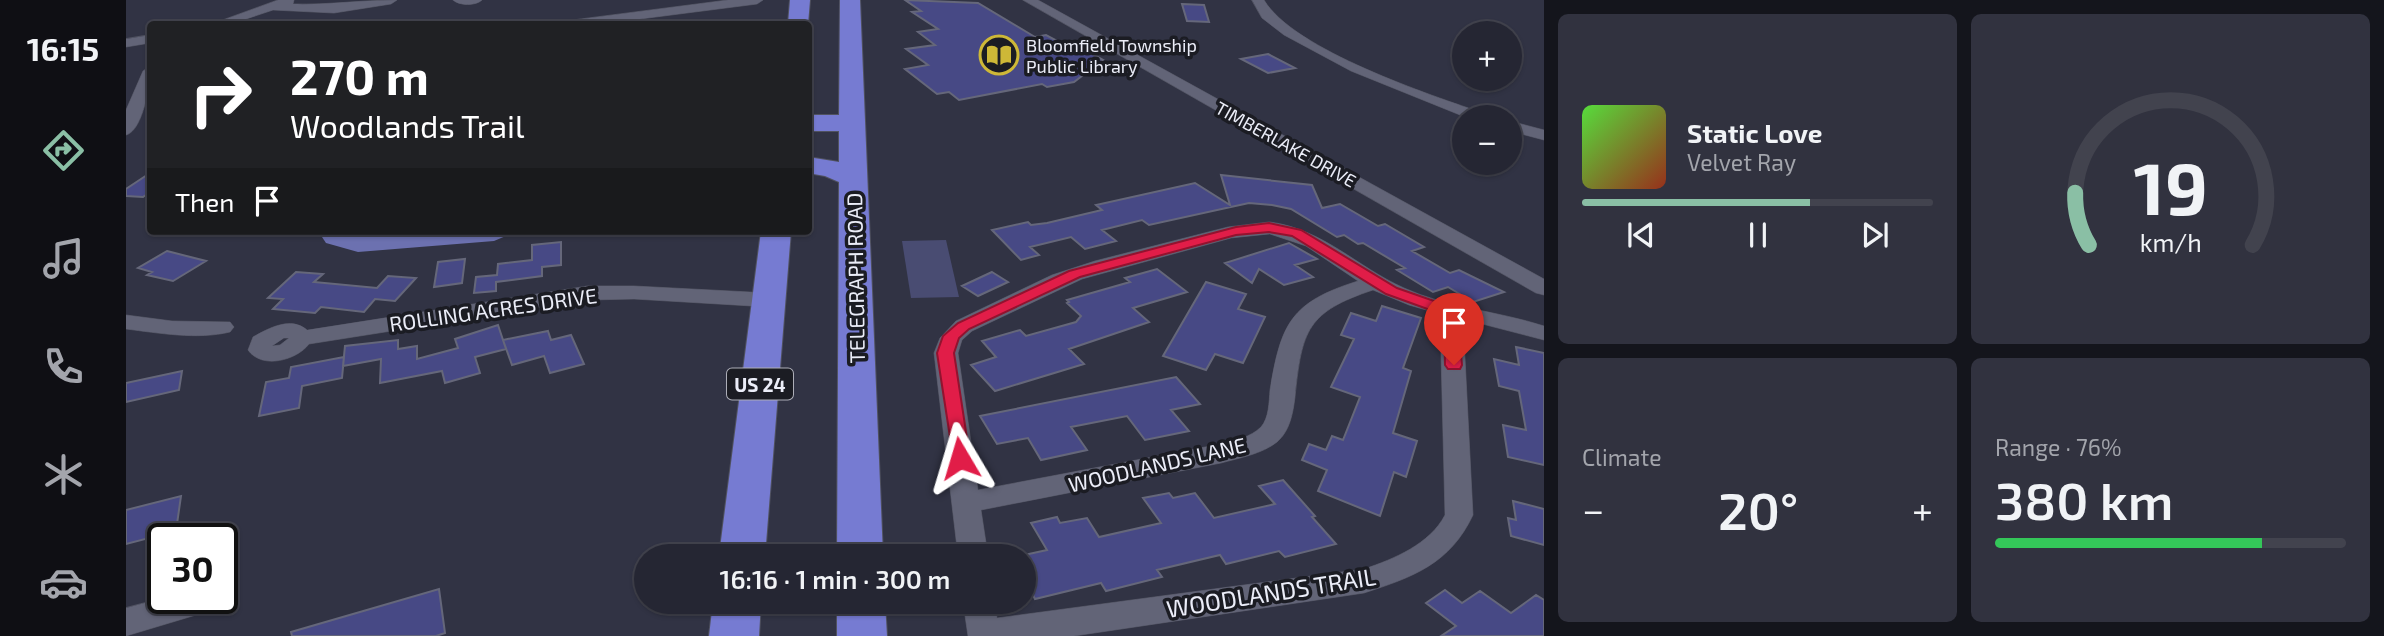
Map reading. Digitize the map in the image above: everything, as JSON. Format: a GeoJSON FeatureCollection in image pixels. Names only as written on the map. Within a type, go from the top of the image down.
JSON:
{"type":"FeatureCollection","features":[{"type":"Feature","properties":{"kind":"highway"},"geometry":{"type":"LineString","coordinates":[[798,21],[800,0]]}},
{"type":"Feature","properties":{"kind":"highway","name":"TELEGRAPH ROAD"},"geometry":{"type":"LineString","coordinates":[[850,0],[860,544]]}},
{"type":"Feature","properties":{"kind":"highway"},"geometry":{"type":"LineString","coordinates":[[812,122],[838,124],[852,120]]}},
{"type":"Feature","properties":{"kind":"highway"},"geometry":{"type":"LineString","coordinates":[[812,166],[831,168],[854,178]]}},
{"type":"Feature","properties":{"kind":"highway","name":"US 24"},"geometry":{"type":"LineString","coordinates":[[743,544],[776,235]]}},
{"type":"Feature","properties":{"kind":"highway"},"geometry":{"type":"LineString","coordinates":[[734,636],[736,614]]}},
{"type":"Feature","properties":{"kind":"highway"},"geometry":{"type":"LineString","coordinates":[[861,614],[862,636]]}},
{"type":"Feature","properties":{"kind":"street"},"geometry":{"type":"LineString","coordinates":[[229,21],[291,0]]}},
{"type":"Feature","properties":{"kind":"street"},"geometry":{"type":"LineString","coordinates":[[275,7],[334,9],[391,0]]}},
{"type":"Feature","properties":{"kind":"street"},"geometry":{"type":"LineString","coordinates":[[459,0],[476,0]]}},
{"type":"Feature","properties":{"kind":"street"},"geometry":{"type":"LineString","coordinates":[[597,21],[757,0]]}},
{"type":"Feature","properties":{"kind":"street","name":"TIMBERLAKE DRIVE"},"geometry":{"type":"LineString","coordinates":[[1029,0],[1544,288]]}},
{"type":"Feature","properties":{"kind":"street"},"geometry":{"type":"LineString","coordinates":[[1258,0],[1260,9],[1269,20],[1310,46],[1429,100],[1452,108]]}},
{"type":"Feature","properties":{"kind":"street"},"geometry":{"type":"LineString","coordinates":[[126,43],[147,40]]}},
{"type":"Feature","properties":{"kind":"street"},"geometry":{"type":"LineString","coordinates":[[126,54],[147,48]]}},
{"type":"Feature","properties":{"kind":"street"},"geometry":{"type":"LineString","coordinates":[[126,81],[147,76]]}},
{"type":"Feature","properties":{"kind":"street"},"geometry":{"type":"LineString","coordinates":[[126,130],[147,81]]}},
{"type":"Feature","properties":{"kind":"street"},"geometry":{"type":"LineString","coordinates":[[1522,129],[1544,135]]}},
{"type":"Feature","properties":{"kind":"street"},"geometry":{"type":"LineString","coordinates":[[971,544],[946,353],[951,336],[964,326],[1083,271],[1253,228],[1282,229],[1308,238],[1375,282],[1406,297],[1451,312],[1517,324],[1544,333]]}},
{"type":"Feature","properties":{"kind":"street","name":"WOODLANDS LANE"},"geometry":{"type":"LineString","coordinates":[[966,502],[1007,497],[1228,450],[1267,436],[1276,424],[1281,410],[1292,339],[1301,319],[1319,303],[1375,282]]}},
{"type":"Feature","properties":{"kind":"street","name":"ROLLING ACRES DRIVE"},"geometry":{"type":"LineString","coordinates":[[301,338],[589,293],[631,292],[718,300],[769,300]]}},
{"type":"Feature","properties":{"kind":"street","name":"WOODLANDS TRAIL"},"geometry":{"type":"LineString","coordinates":[[982,624],[1083,622],[1364,581],[1401,568],[1448,535],[1459,515],[1451,312]]}},
{"type":"Feature","properties":{"kind":"street"},"geometry":{"type":"LineString","coordinates":[[126,322],[172,328],[222,327]]}},
{"type":"Feature","properties":{"kind":"street"},"geometry":{"type":"LineString","coordinates":[[126,622],[155,614]]}},
{"type":"Feature","properties":{"kind":"shaded area"},"geometry":{"type":"Polygon","coordinates":[[[321,235],[508,235],[494,241],[358,252],[326,243],[321,235]]]}},
{"type":"Feature","properties":{"kind":"shaded area"},"geometry":{"type":"Polygon","coordinates":[[[946,240],[959,297],[911,298],[902,241],[946,240]]]}},
{"type":"Feature","properties":{"kind":"building"},"geometry":{"type":"Polygon","coordinates":[[[905,0],[978,3],[1035,37],[1046,35],[1059,42],[1069,41],[1103,60],[1074,82],[1047,87],[1042,84],[959,100],[949,92],[937,94],[905,69],[928,65],[906,49],[935,45],[918,32],[938,29],[912,12],[921,11],[905,0]]]}},
{"type":"Feature","properties":{"kind":"building"},"geometry":{"type":"Polygon","coordinates":[[[1182,4],[1204,5],[1209,22],[1187,21],[1182,4]]]}},
{"type":"Feature","properties":{"kind":"building"},"geometry":{"type":"Polygon","coordinates":[[[1268,54],[1295,68],[1268,73],[1241,59],[1268,54]]]}},
{"type":"Feature","properties":{"kind":"building"},"geometry":{"type":"Polygon","coordinates":[[[147,175],[147,194],[143,197],[126,196],[126,189],[147,175]]]}},
{"type":"Feature","properties":{"kind":"building"},"geometry":{"type":"Polygon","coordinates":[[[1221,175],[1312,185],[1322,208],[1340,204],[1378,226],[1385,224],[1424,247],[1412,251],[1450,273],[1459,270],[1504,292],[1473,302],[1448,287],[1433,292],[1397,270],[1405,268],[1363,243],[1358,244],[1344,235],[1337,237],[1291,209],[1272,205],[1249,203],[1149,225],[1142,220],[1102,230],[1116,241],[1085,249],[1071,237],[1030,247],[1039,255],[1021,260],[992,230],[1028,222],[1031,225],[1047,223],[1102,210],[1096,205],[1195,183],[1230,205],[1221,175]]]}},
{"type":"Feature","properties":{"kind":"building"},"geometry":{"type":"Polygon","coordinates":[[[561,242],[561,265],[542,267],[542,276],[496,282],[496,291],[474,293],[476,277],[497,275],[498,264],[532,260],[532,245],[561,242]]]}},
{"type":"Feature","properties":{"kind":"building"},"geometry":{"type":"Polygon","coordinates":[[[1289,243],[1317,259],[1295,265],[1313,277],[1284,285],[1259,269],[1252,283],[1225,263],[1289,243]]]}},
{"type":"Feature","properties":{"kind":"building"},"geometry":{"type":"Polygon","coordinates":[[[167,251],[206,261],[173,281],[147,275],[152,272],[138,268],[167,251]]]}},
{"type":"Feature","properties":{"kind":"building"},"geometry":{"type":"Polygon","coordinates":[[[465,259],[462,283],[434,287],[438,262],[465,259]]]}},
{"type":"Feature","properties":{"kind":"building"},"geometry":{"type":"Polygon","coordinates":[[[1157,269],[1187,292],[1133,308],[1149,322],[1069,349],[1084,364],[995,391],[971,365],[996,357],[982,341],[1020,330],[1026,336],[1076,322],[1081,316],[1067,300],[1130,282],[1125,278],[1157,269]]]}},
{"type":"Feature","properties":{"kind":"building"},"geometry":{"type":"Polygon","coordinates":[[[296,272],[323,274],[314,282],[377,288],[388,276],[416,278],[395,301],[375,299],[364,312],[321,307],[315,313],[273,309],[283,299],[268,298],[296,272]]]}},
{"type":"Feature","properties":{"kind":"building"},"geometry":{"type":"Polygon","coordinates":[[[992,272],[1008,282],[978,296],[962,286],[992,272]]]}},
{"type":"Feature","properties":{"kind":"building"},"geometry":{"type":"Polygon","coordinates":[[[1206,282],[1246,294],[1238,309],[1265,317],[1243,363],[1215,354],[1206,370],[1163,356],[1206,282]]]}},
{"type":"Feature","properties":{"kind":"building"},"geometry":{"type":"Polygon","coordinates":[[[1382,306],[1421,318],[1403,368],[1411,371],[1393,433],[1417,441],[1406,477],[1394,472],[1380,516],[1318,491],[1327,470],[1302,460],[1309,444],[1326,450],[1332,436],[1343,440],[1360,397],[1331,387],[1354,339],[1341,335],[1351,313],[1376,321],[1382,306]]]}},
{"type":"Feature","properties":{"kind":"building"},"geometry":{"type":"Polygon","coordinates":[[[498,325],[506,349],[475,357],[480,373],[445,383],[442,371],[380,383],[381,359],[343,366],[345,346],[398,340],[398,349],[417,346],[417,359],[458,348],[455,339],[498,325]]]}},
{"type":"Feature","properties":{"kind":"building"},"geometry":{"type":"Polygon","coordinates":[[[548,331],[551,340],[571,335],[584,364],[550,373],[544,356],[512,365],[503,340],[548,331]]]}},
{"type":"Feature","properties":{"kind":"building"},"geometry":{"type":"Polygon","coordinates":[[[1516,347],[1544,353],[1544,465],[1508,457],[1503,425],[1526,430],[1519,391],[1499,386],[1494,359],[1519,365],[1516,347]]]}},
{"type":"Feature","properties":{"kind":"building"},"geometry":{"type":"Polygon","coordinates":[[[344,357],[342,378],[302,386],[299,408],[259,416],[266,382],[289,378],[291,367],[344,357]]]}},
{"type":"Feature","properties":{"kind":"building"},"geometry":{"type":"Polygon","coordinates":[[[182,371],[179,390],[126,402],[126,383],[182,371]]]}},
{"type":"Feature","properties":{"kind":"building"},"geometry":{"type":"Polygon","coordinates":[[[1176,377],[1200,404],[1171,410],[1189,431],[1145,440],[1127,416],[1071,427],[1087,450],[1041,460],[1028,438],[997,444],[980,416],[1176,377]]]}},
{"type":"Feature","properties":{"kind":"building"},"geometry":{"type":"Polygon","coordinates":[[[1283,480],[1336,544],[1285,557],[1279,551],[1226,564],[1220,555],[1157,570],[1162,577],[1106,591],[1101,583],[1036,599],[1036,552],[1047,550],[1031,523],[1057,517],[1060,523],[1087,518],[1099,537],[1161,523],[1143,498],[1169,493],[1173,498],[1195,493],[1214,518],[1275,504],[1259,486],[1283,480]]]}},
{"type":"Feature","properties":{"kind":"building"},"geometry":{"type":"Polygon","coordinates":[[[181,496],[177,523],[147,523],[147,539],[126,544],[126,510],[181,496]]]}},
{"type":"Feature","properties":{"kind":"building"},"geometry":{"type":"Polygon","coordinates":[[[1513,501],[1544,509],[1544,545],[1511,536],[1508,518],[1516,520],[1513,501]]]}},
{"type":"Feature","properties":{"kind":"building"},"geometry":{"type":"Polygon","coordinates":[[[439,589],[445,633],[436,636],[292,636],[291,632],[439,589]]]}},
{"type":"Feature","properties":{"kind":"building"},"geometry":{"type":"Polygon","coordinates":[[[1445,590],[1462,603],[1480,591],[1511,613],[1536,595],[1544,600],[1544,636],[1441,636],[1456,626],[1426,603],[1445,590]]]}},
{"type":"Feature","properties":{"kind":"place","name":"Bloomfield Township Public Library"},"geometry":{"type":"Point","coordinates":[999,55]}},
{"type":"Feature","properties":{"kind":"route"},"geometry":{"type":"LineString","coordinates":[[960,458],[946,353],[951,336],[964,326],[1074,274],[1236,231],[1269,227],[1296,233],[1392,291],[1451,312],[1454,365]]}}]}
